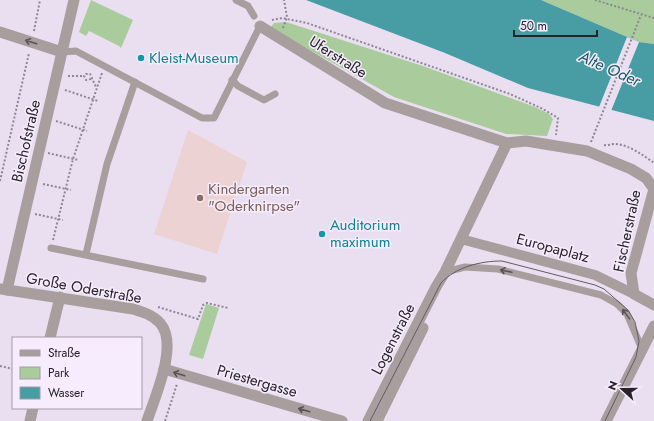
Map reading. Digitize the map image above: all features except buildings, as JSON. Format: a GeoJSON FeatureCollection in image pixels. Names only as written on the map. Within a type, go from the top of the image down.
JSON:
{"type":"FeatureCollection","features":[{"type":"Feature","properties":{"kind":"street","name":"Bischofstraße"},"geometry":{"type":"LineString","coordinates":[[3,289],[74,0]]}},
{"type":"Feature","properties":{"kind":"street","name":"Uferstraße"},"geometry":{"type":"LineString","coordinates":[[260,26],[385,103],[507,143]]}},
{"type":"Feature","properties":{"kind":"street"},"geometry":{"type":"LineString","coordinates":[[0,32],[62,52]]}},
{"type":"Feature","properties":{"kind":"street","name":"Fischerstraße"},"geometry":{"type":"LineString","coordinates":[[507,143],[526,141],[587,151],[631,168],[646,178],[654,189],[631,273],[634,294],[654,305]]}},
{"type":"Feature","properties":{"kind":"street","name":"Logenstraße"},"geometry":{"type":"LineString","coordinates":[[368,421],[436,287],[446,272],[507,143]]}},
{"type":"Feature","properties":{"kind":"street","name":"Europaplatz"},"geometry":{"type":"LineString","coordinates":[[461,239],[595,275],[634,294]]}},
{"type":"Feature","properties":{"kind":"street","name":"Logenstraße"},"geometry":{"type":"LineString","coordinates":[[377,421],[427,320],[442,287],[446,272]]}},
{"type":"Feature","properties":{"kind":"street","name":"Große Oderstraße"},"geometry":{"type":"LineString","coordinates":[[3,289],[133,309],[148,314],[160,323],[168,338],[168,352],[147,421]]}},
{"type":"Feature","properties":{"kind":"street"},"geometry":{"type":"LineString","coordinates":[[50,337],[60,297]]}},
{"type":"Feature","properties":{"kind":"street"},"geometry":{"type":"LineString","coordinates":[[606,421],[654,326]]}},
{"type":"Feature","properties":{"kind":"street","name":"Priestergasse"},"geometry":{"type":"LineString","coordinates":[[164,369],[342,421]]}},
{"type":"Feature","properties":{"kind":"street"},"geometry":{"type":"LineString","coordinates":[[30,421],[33,409]]}},
{"type":"Feature","properties":{"kind":"lane"},"geometry":{"type":"LineString","coordinates":[[236,0],[248,6],[254,16]]}},
{"type":"Feature","properties":{"kind":"lane"},"geometry":{"type":"LineString","coordinates":[[62,52],[76,51],[202,118],[214,118],[260,26]]}},
{"type":"Feature","properties":{"kind":"lane"},"geometry":{"type":"LineString","coordinates":[[232,80],[238,86],[264,100],[275,94]]}},
{"type":"Feature","properties":{"kind":"lane"},"geometry":{"type":"LineString","coordinates":[[86,254],[107,164],[136,82]]}},
{"type":"Feature","properties":{"kind":"lane"},"geometry":{"type":"LineString","coordinates":[[51,248],[203,279]]}},
{"type":"Feature","properties":{"kind":"lane"},"geometry":{"type":"LineString","coordinates":[[446,272],[465,267],[498,269],[601,295],[617,304],[627,314],[642,349]]}},
{"type":"Feature","properties":{"kind":"path"},"geometry":{"type":"LineString","coordinates":[[0,181],[32,42],[40,0]]}},
{"type":"Feature","properties":{"kind":"path"},"geometry":{"type":"LineString","coordinates":[[284,0],[287,17]]}},
{"type":"Feature","properties":{"kind":"path"},"geometry":{"type":"LineString","coordinates":[[595,0],[654,18]]}},
{"type":"Feature","properties":{"kind":"path"},"geometry":{"type":"LineString","coordinates":[[594,137],[641,15]]}},
{"type":"Feature","properties":{"kind":"path"},"geometry":{"type":"LineString","coordinates":[[260,26],[268,21],[282,18],[307,23],[510,94],[541,108],[558,118],[554,146]]}},
{"type":"Feature","properties":{"kind":"path"},"geometry":{"type":"LineString","coordinates":[[92,68],[90,74],[91,79],[97,88]]}},
{"type":"Feature","properties":{"kind":"path"},"geometry":{"type":"LineString","coordinates":[[51,248],[73,159],[102,73]]}},
{"type":"Feature","properties":{"kind":"path"},"geometry":{"type":"LineString","coordinates":[[68,76],[84,76],[86,74],[90,74]]}},
{"type":"Feature","properties":{"kind":"path"},"geometry":{"type":"LineString","coordinates":[[84,76],[86,80],[91,79]]}},
{"type":"Feature","properties":{"kind":"path"},"geometry":{"type":"LineString","coordinates":[[64,90],[98,101]]}},
{"type":"Feature","properties":{"kind":"path"},"geometry":{"type":"LineString","coordinates":[[56,121],[87,131]]}},
{"type":"Feature","properties":{"kind":"path"},"geometry":{"type":"LineString","coordinates":[[599,143],[606,146],[613,144],[626,147],[640,153],[654,163]]}},
{"type":"Feature","properties":{"kind":"path"},"geometry":{"type":"LineString","coordinates":[[48,153],[78,160]]}},
{"type":"Feature","properties":{"kind":"path"},"geometry":{"type":"LineString","coordinates":[[41,183],[71,190]]}},
{"type":"Feature","properties":{"kind":"path"},"geometry":{"type":"LineString","coordinates":[[34,213],[63,220]]}},
{"type":"Feature","properties":{"kind":"path"},"geometry":{"type":"LineString","coordinates":[[0,366],[12,368]]}},
{"type":"Feature","properties":{"kind":"path"},"geometry":{"type":"LineString","coordinates":[[166,421],[180,374]]}},
{"type":"Feature","properties":{"kind":"shaded area","name":"Kindergarten \"Oderknirpse\""},"geometry":{"type":"Polygon","coordinates":[[[188,130],[247,162],[217,254],[154,234],[188,130]]]}},
{"type":"Feature","properties":{"kind":"green space"},"geometry":{"type":"Polygon","coordinates":[[[91,0],[133,20],[121,48],[89,31],[86,36],[79,32],[91,0]]]}},
{"type":"Feature","properties":{"kind":"green space"},"geometry":{"type":"Polygon","coordinates":[[[541,0],[654,0],[654,44],[639,42],[541,0]]]}},
{"type":"Feature","properties":{"kind":"green space"},"geometry":{"type":"Polygon","coordinates":[[[286,22],[423,66],[535,107],[549,114],[553,119],[547,136],[506,134],[394,97],[270,28],[274,23],[286,22]]]}},
{"type":"Feature","properties":{"kind":"green space"},"geometry":{"type":"Polygon","coordinates":[[[206,304],[219,308],[203,359],[189,355],[206,304]]]}},
{"type":"Feature","properties":{"kind":"water","name":"Alte Oder"},"geometry":{"type":"Polygon","coordinates":[[[306,0],[541,0],[639,42],[654,44],[654,121],[528,88],[445,53],[306,0]]]}},
{"type":"Feature","properties":{"kind":"pier"},"geometry":{"type":"Polygon","coordinates":[[[627,37],[639,42],[611,111],[599,107],[627,37]]]}},
{"type":"Feature","properties":{"kind":"tram line"},"geometry":{"type":"LineString","coordinates":[[370,421],[441,283],[447,277],[461,269],[494,261],[502,261],[595,285],[604,289],[628,310],[635,322],[639,341],[636,357],[605,421]]}},
{"type":"Feature","properties":{"kind":"place","name":"Kleist-Museum"},"geometry":{"type":"Point","coordinates":[141,58]}},
{"type":"Feature","properties":{"kind":"place","name":"Kindergarten \"Oderknirpse\""},"geometry":{"type":"Point","coordinates":[200,198]}},
{"type":"Feature","properties":{"kind":"place","name":"Auditorium maximum"},"geometry":{"type":"Point","coordinates":[322,234]}}]}
